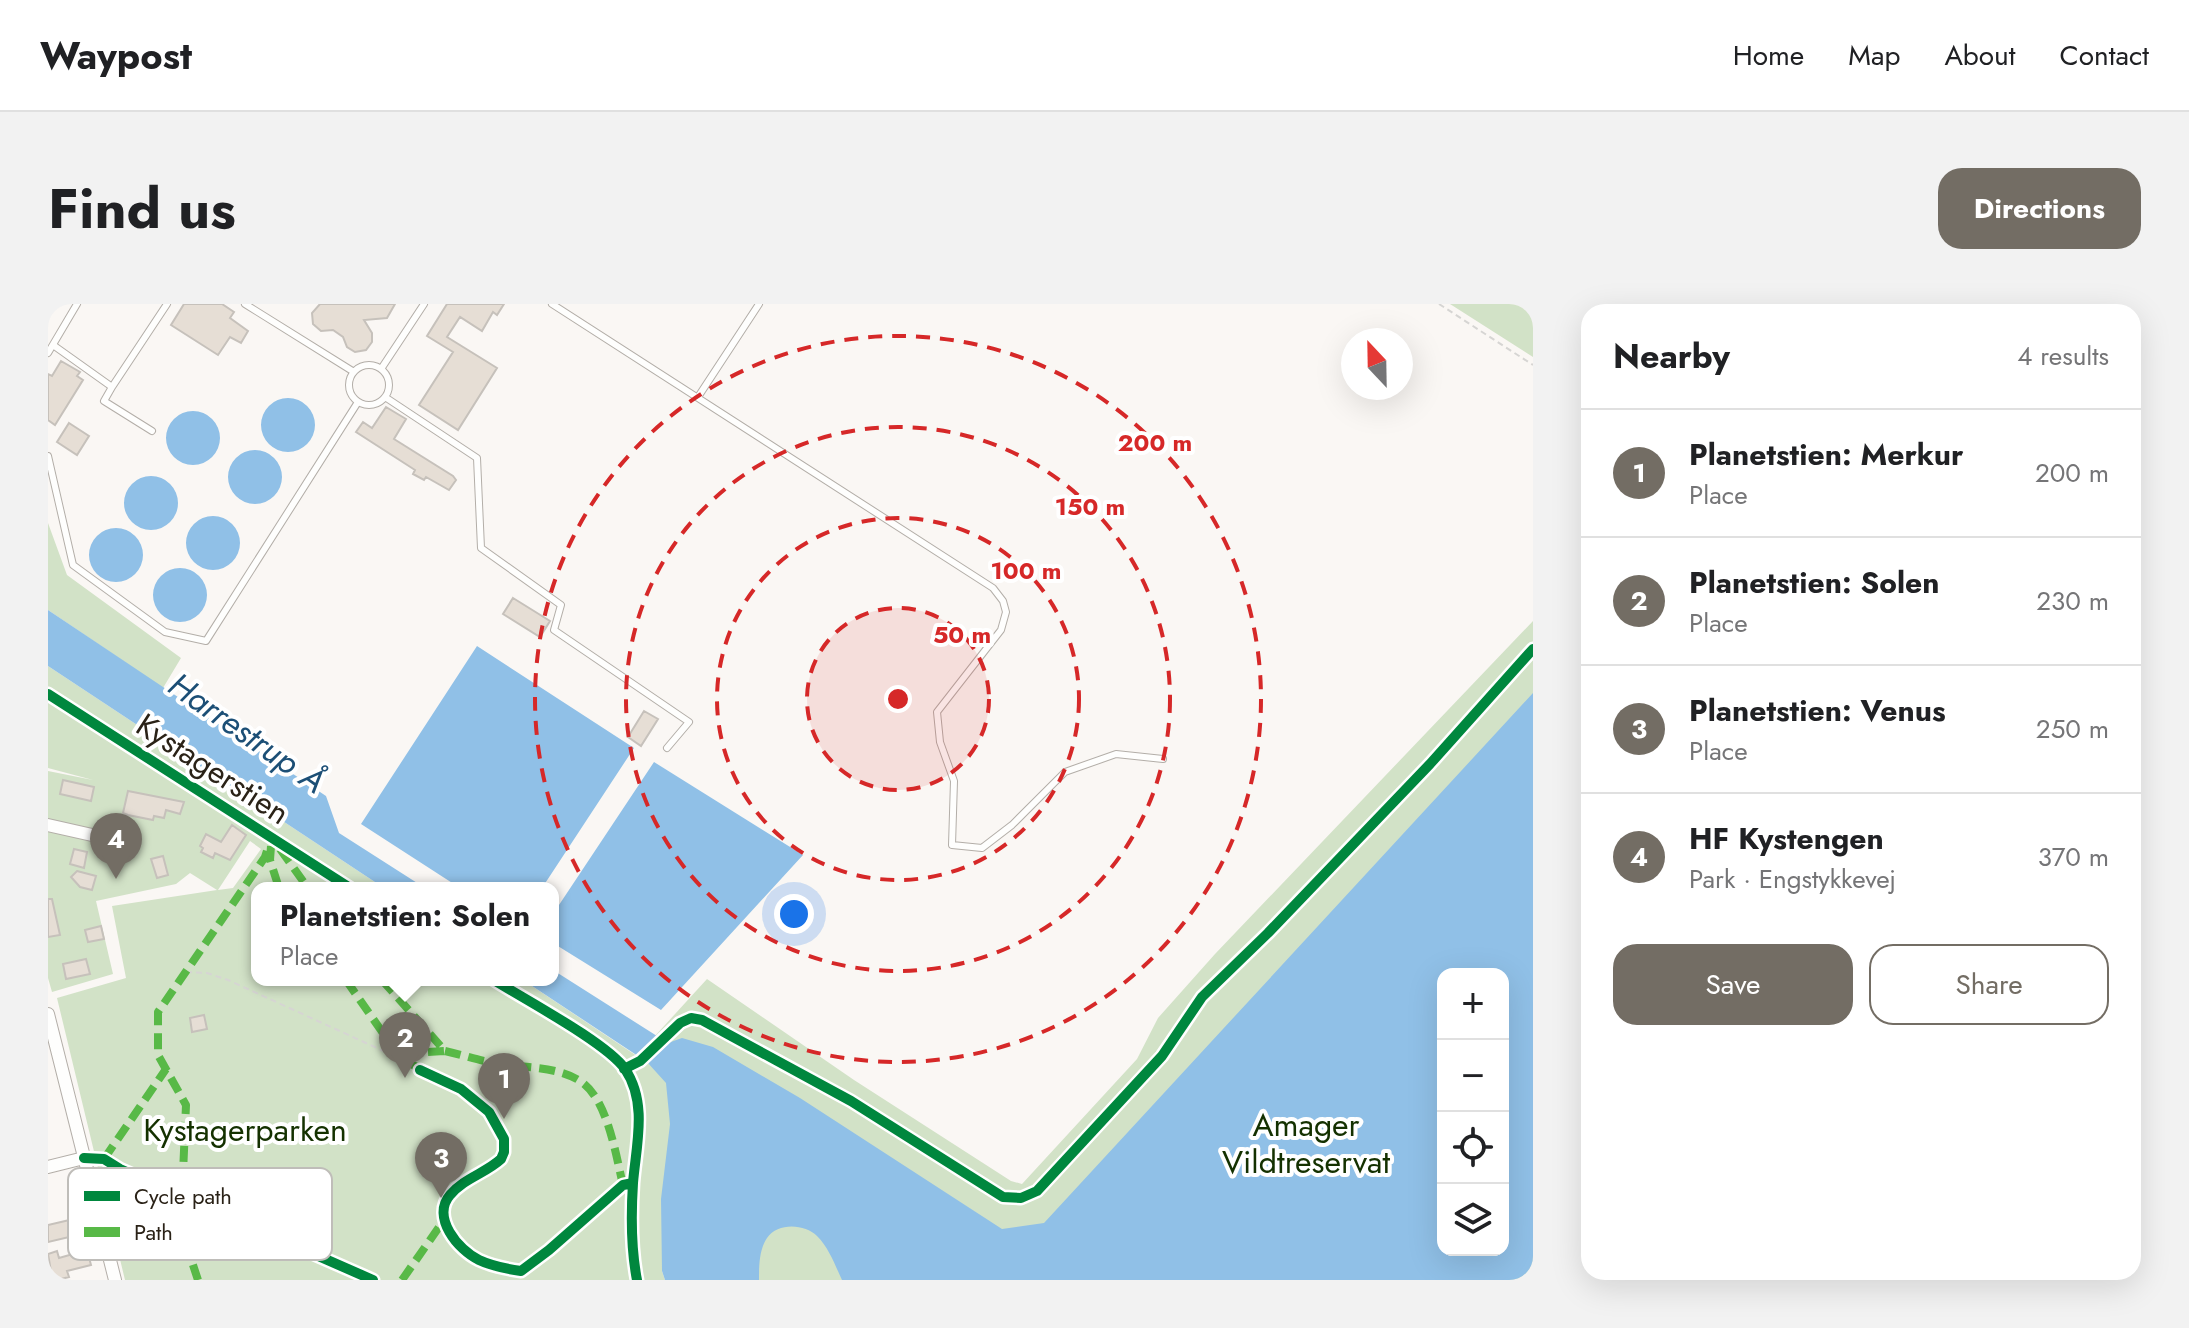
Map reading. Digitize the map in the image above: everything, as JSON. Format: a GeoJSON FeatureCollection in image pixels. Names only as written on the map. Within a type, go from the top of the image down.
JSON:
{"type":"FeatureCollection","features":[{"type":"Feature","properties":{"kind":"street"},"geometry":{"type":"LineString","coordinates":[[48,825],[132,844]]}},
{"type":"Feature","properties":{"kind":"street"},"geometry":{"type":"LineString","coordinates":[[48,1014],[87,1168]]}},
{"type":"Feature","properties":{"kind":"street"},"geometry":{"type":"LineString","coordinates":[[48,1167],[84,1158]]}},
{"type":"Feature","properties":{"kind":"street"},"geometry":{"type":"LineString","coordinates":[[110,1260],[115,1280]]}},
{"type":"Feature","properties":{"kind":"lane"},"geometry":{"type":"LineString","coordinates":[[48,353],[77,304]]}},
{"type":"Feature","properties":{"kind":"lane"},"geometry":{"type":"LineString","coordinates":[[152,431],[104,401],[167,304]]}},
{"type":"Feature","properties":{"kind":"lane"},"geometry":{"type":"LineString","coordinates":[[381,369],[424,304]]}},
{"type":"Feature","properties":{"kind":"lane"},"geometry":{"type":"LineString","coordinates":[[552,304],[993,588],[1003,601],[1006,612],[1001,630],[937,712],[940,742],[954,781],[952,846],[982,848],[1012,825],[1065,772],[1116,754],[1163,759]]}},
{"type":"Feature","properties":{"kind":"lane"},"geometry":{"type":"LineString","coordinates":[[698,397],[759,304]]}},
{"type":"Feature","properties":{"kind":"lane"},"geometry":{"type":"LineString","coordinates":[[250,305],[354,372]]}},
{"type":"Feature","properties":{"kind":"lane"},"geometry":{"type":"LineString","coordinates":[[53,345],[112,387]]}},
{"type":"Feature","properties":{"kind":"lane"},"geometry":{"type":"LineString","coordinates":[[364,366],[381,369],[389,385],[385,397],[376,404],[358,402],[350,391],[350,378],[354,372],[364,366]]}},
{"type":"Feature","properties":{"kind":"lane"},"geometry":{"type":"LineString","coordinates":[[385,397],[477,458],[481,548],[561,605],[554,630],[689,722],[667,748]]}},
{"type":"Feature","properties":{"kind":"lane"},"geometry":{"type":"LineString","coordinates":[[48,456],[73,565],[165,632],[206,641],[358,402]]}},
{"type":"Feature","properties":{"kind":"path"},"geometry":{"type":"LineString","coordinates":[[1439,304],[1533,365]]}},
{"type":"Feature","properties":{"kind":"path"},"geometry":{"type":"LineString","coordinates":[[186,972],[207,973],[228,980],[401,1059]]}},
{"type":"Feature","properties":{"kind":"green space"},"geometry":{"type":"Polygon","coordinates":[[[1450,304],[1533,304],[1533,357],[1450,304]]]}},
{"type":"Feature","properties":{"kind":"green space"},"geometry":{"type":"Polygon","coordinates":[[[48,523],[67,575],[181,658],[163,688],[48,610],[48,523]]]}},
{"type":"Feature","properties":{"kind":"green space","name":"Kystagerparken"},"geometry":{"type":"Polygon","coordinates":[[[1533,621],[1533,1280],[672,1280],[662,1194],[662,1271],[665,1280],[125,1280],[120,1260],[332,1260],[332,1168],[98,1168],[57,998],[126,978],[112,906],[217,890],[190,873],[176,884],[96,901],[113,974],[52,992],[48,978],[48,771],[93,780],[48,768],[48,666],[375,882],[251,882],[251,986],[532,986],[649,1064],[978,1214],[797,1098],[654,1037],[707,979],[854,1080],[1011,1181],[1022,1184],[1137,1059],[1158,1018],[1215,954],[1533,621]],[[250,841],[218,890],[233,888],[261,849],[250,841]]]}},
{"type":"Feature","properties":{"kind":"water"},"geometry":{"type":"Polygon","coordinates":[[[288,398],[307,406],[315,425],[307,444],[288,452],[269,444],[261,425],[269,406],[288,398]]]}},
{"type":"Feature","properties":{"kind":"water"},"geometry":{"type":"Polygon","coordinates":[[[193,411],[212,419],[220,438],[212,457],[193,465],[174,457],[166,438],[174,419],[193,411]]]}},
{"type":"Feature","properties":{"kind":"water"},"geometry":{"type":"Polygon","coordinates":[[[255,450],[274,458],[282,477],[274,496],[255,504],[236,496],[228,477],[236,458],[255,450]]]}},
{"type":"Feature","properties":{"kind":"water"},"geometry":{"type":"Polygon","coordinates":[[[151,476],[170,484],[178,503],[170,522],[151,530],[132,522],[124,503],[132,484],[151,476]]]}},
{"type":"Feature","properties":{"kind":"water"},"geometry":{"type":"Polygon","coordinates":[[[213,516],[232,524],[240,543],[232,562],[213,570],[194,562],[186,543],[194,524],[213,516]]]}},
{"type":"Feature","properties":{"kind":"water"},"geometry":{"type":"Polygon","coordinates":[[[116,528],[135,536],[143,555],[135,574],[116,582],[97,574],[89,555],[97,536],[116,528]]]}},
{"type":"Feature","properties":{"kind":"water"},"geometry":{"type":"Polygon","coordinates":[[[180,568],[199,576],[207,595],[199,614],[180,622],[161,614],[153,595],[161,576],[180,568]]]}},
{"type":"Feature","properties":{"kind":"water"},"geometry":{"type":"Polygon","coordinates":[[[48,610],[326,796],[339,833],[416,882],[375,882],[48,666],[48,610]]]}},
{"type":"Feature","properties":{"kind":"water"},"geometry":{"type":"Polygon","coordinates":[[[477,646],[634,748],[546,882],[451,882],[361,824],[477,646]]]}},
{"type":"Feature","properties":{"kind":"water","name":"Amager Vildtreservat"},"geometry":{"type":"Polygon","coordinates":[[[1533,693],[1533,1280],[842,1280],[817,1236],[806,1229],[792,1226],[778,1229],[767,1238],[761,1253],[759,1280],[665,1280],[662,1271],[661,1199],[670,1124],[666,1083],[647,1062],[532,986],[559,986],[559,974],[668,1043],[682,1038],[713,1047],[800,1098],[1002,1229],[1044,1223],[1533,693]]]}},
{"type":"Feature","properties":{"kind":"water"},"geometry":{"type":"Polygon","coordinates":[[[654,762],[803,855],[661,1010],[559,947],[559,905],[654,762]]]}},
{"type":"Feature","properties":{"kind":"building"},"geometry":{"type":"Polygon","coordinates":[[[184,304],[222,304],[234,312],[230,318],[248,331],[241,343],[230,337],[218,355],[171,325],[184,304]]]}},
{"type":"Feature","properties":{"kind":"building"},"geometry":{"type":"Polygon","coordinates":[[[320,304],[395,304],[387,318],[364,320],[372,333],[372,342],[366,350],[355,352],[333,330],[321,331],[313,324],[312,313],[320,304]]]}},
{"type":"Feature","properties":{"kind":"building"},"geometry":{"type":"Polygon","coordinates":[[[447,304],[504,304],[497,315],[493,312],[482,331],[460,317],[447,337],[497,368],[458,430],[419,405],[453,352],[427,336],[447,304]]]}},
{"type":"Feature","properties":{"kind":"building"},"geometry":{"type":"Polygon","coordinates":[[[61,361],[80,372],[77,376],[83,380],[55,425],[48,420],[48,374],[52,376],[61,361]]]}},
{"type":"Feature","properties":{"kind":"building"},"geometry":{"type":"Polygon","coordinates":[[[386,407],[406,419],[394,439],[453,476],[456,480],[449,490],[426,477],[424,480],[413,474],[415,470],[356,432],[363,422],[372,428],[386,407]]]}},
{"type":"Feature","properties":{"kind":"building"},"geometry":{"type":"Polygon","coordinates":[[[69,423],[89,436],[77,455],[57,442],[69,423]]]}},
{"type":"Feature","properties":{"kind":"building"},"geometry":{"type":"Polygon","coordinates":[[[513,598],[550,621],[540,637],[503,614],[513,598]]]}},
{"type":"Feature","properties":{"kind":"building"},"geometry":{"type":"Polygon","coordinates":[[[644,711],[658,719],[641,746],[628,737],[644,711]]]}},
{"type":"Feature","properties":{"kind":"building"},"geometry":{"type":"Polygon","coordinates":[[[63,780],[94,787],[91,801],[60,794],[63,780]]]}},
{"type":"Feature","properties":{"kind":"building"},"geometry":{"type":"Polygon","coordinates":[[[128,791],[184,802],[180,814],[166,810],[164,818],[154,816],[153,820],[123,813],[128,791]]]}},
{"type":"Feature","properties":{"kind":"building"},"geometry":{"type":"Polygon","coordinates":[[[232,825],[246,835],[230,860],[215,853],[213,858],[201,852],[203,848],[200,846],[206,834],[221,842],[232,825]]]}},
{"type":"Feature","properties":{"kind":"building"},"geometry":{"type":"Polygon","coordinates":[[[74,849],[87,852],[84,868],[70,864],[74,849]]]}},
{"type":"Feature","properties":{"kind":"building"},"geometry":{"type":"Polygon","coordinates":[[[163,856],[168,875],[157,878],[151,859],[163,856]]]}},
{"type":"Feature","properties":{"kind":"building"},"geometry":{"type":"Polygon","coordinates":[[[77,871],[96,876],[92,890],[80,887],[71,877],[77,871]]]}},
{"type":"Feature","properties":{"kind":"building"},"geometry":{"type":"Polygon","coordinates":[[[48,899],[52,899],[60,935],[48,937],[48,899]]]}},
{"type":"Feature","properties":{"kind":"building"},"geometry":{"type":"Polygon","coordinates":[[[101,926],[104,939],[88,942],[85,930],[101,926]]]}},
{"type":"Feature","properties":{"kind":"building"},"geometry":{"type":"Polygon","coordinates":[[[86,959],[90,974],[66,979],[63,964],[86,959]]]}},
{"type":"Feature","properties":{"kind":"building"},"geometry":{"type":"Polygon","coordinates":[[[204,1015],[207,1029],[192,1032],[190,1018],[204,1015]]]}},
{"type":"Feature","properties":{"kind":"building"},"geometry":{"type":"Polygon","coordinates":[[[68,1220],[68,1237],[48,1242],[48,1225],[68,1220]]]}},
{"type":"Feature","properties":{"kind":"building"},"geometry":{"type":"Polygon","coordinates":[[[57,1251],[59,1258],[68,1255],[68,1260],[90,1260],[91,1265],[67,1271],[69,1277],[57,1280],[56,1276],[52,1277],[48,1254],[57,1251]]]}},
{"type":"Feature","properties":{"kind":"marked path"},"geometry":{"type":"LineString","coordinates":[[183,1168],[186,1105],[158,1055],[158,1012],[265,857],[271,838]]}},
{"type":"Feature","properties":{"kind":"marked path"},"geometry":{"type":"LineString","coordinates":[[271,846],[270,860],[277,882]]}},
{"type":"Feature","properties":{"kind":"marked path"},"geometry":{"type":"LineString","coordinates":[[280,849],[304,882]]}},
{"type":"Feature","properties":{"kind":"marked path"},"geometry":{"type":"LineString","coordinates":[[350,986],[401,1059]]}},
{"type":"Feature","properties":{"kind":"marked path"},"geometry":{"type":"LineString","coordinates":[[387,986],[445,1051],[410,1053],[401,1059],[425,1071]]}},
{"type":"Feature","properties":{"kind":"marked path"},"geometry":{"type":"LineString","coordinates":[[445,1051],[499,1064],[564,1073],[583,1083],[592,1092],[605,1116],[623,1185]]}},
{"type":"Feature","properties":{"kind":"marked path"},"geometry":{"type":"LineString","coordinates":[[104,1159],[166,1069]]}},
{"type":"Feature","properties":{"kind":"marked path"},"geometry":{"type":"LineString","coordinates":[[402,1280],[444,1220]]}},
{"type":"Feature","properties":{"kind":"marked path"},"geometry":{"type":"LineString","coordinates":[[191,1260],[198,1280]]}},
{"type":"Feature","properties":{"kind":"cycle path"},"geometry":{"type":"LineString","coordinates":[[624,1069],[640,1061],[680,1023],[691,1018],[702,1020],[851,1101],[1003,1197],[1021,1198],[1037,1191],[1162,1056],[1202,997],[1268,933],[1430,764],[1533,649]]}},
{"type":"Feature","properties":{"kind":"cycle path","name":"Kystagerstien"},"geometry":{"type":"LineString","coordinates":[[48,694],[341,882]]}},
{"type":"Feature","properties":{"kind":"cycle path"},"geometry":{"type":"LineString","coordinates":[[504,986],[601,1047],[625,1069],[632,1082],[639,1125],[632,1219],[637,1280]]}},
{"type":"Feature","properties":{"kind":"cycle path"},"geometry":{"type":"LineString","coordinates":[[420,1070],[461,1089],[489,1112],[504,1139],[501,1159],[462,1184],[445,1204],[445,1223],[450,1232],[463,1249],[479,1260],[521,1271],[623,1185],[633,1183]]}},
{"type":"Feature","properties":{"kind":"cycle path"},"geometry":{"type":"LineString","coordinates":[[84,1158],[104,1159],[118,1168]]}},
{"type":"Feature","properties":{"kind":"cycle path"},"geometry":{"type":"LineString","coordinates":[[327,1260],[373,1280]]}},
{"type":"Feature","properties":{"kind":"place","name":"HF Kystengen"},"geometry":{"type":"Point","coordinates":[116,879]}},
{"type":"Feature","properties":{"kind":"place","name":"Planetstien: Solen"},"geometry":{"type":"Point","coordinates":[405,1078]}},
{"type":"Feature","properties":{"kind":"place","name":"Planetstien: Merkur"},"geometry":{"type":"Point","coordinates":[504,1119]}},
{"type":"Feature","properties":{"kind":"place","name":"Planetstien: Venus"},"geometry":{"type":"Point","coordinates":[441,1198]}},
{"type":"Feature","properties":{"kind":"water label","name":"Harrestrup Å"},"geometry":{"type":"Point","coordinates":[247,733]}}]}
